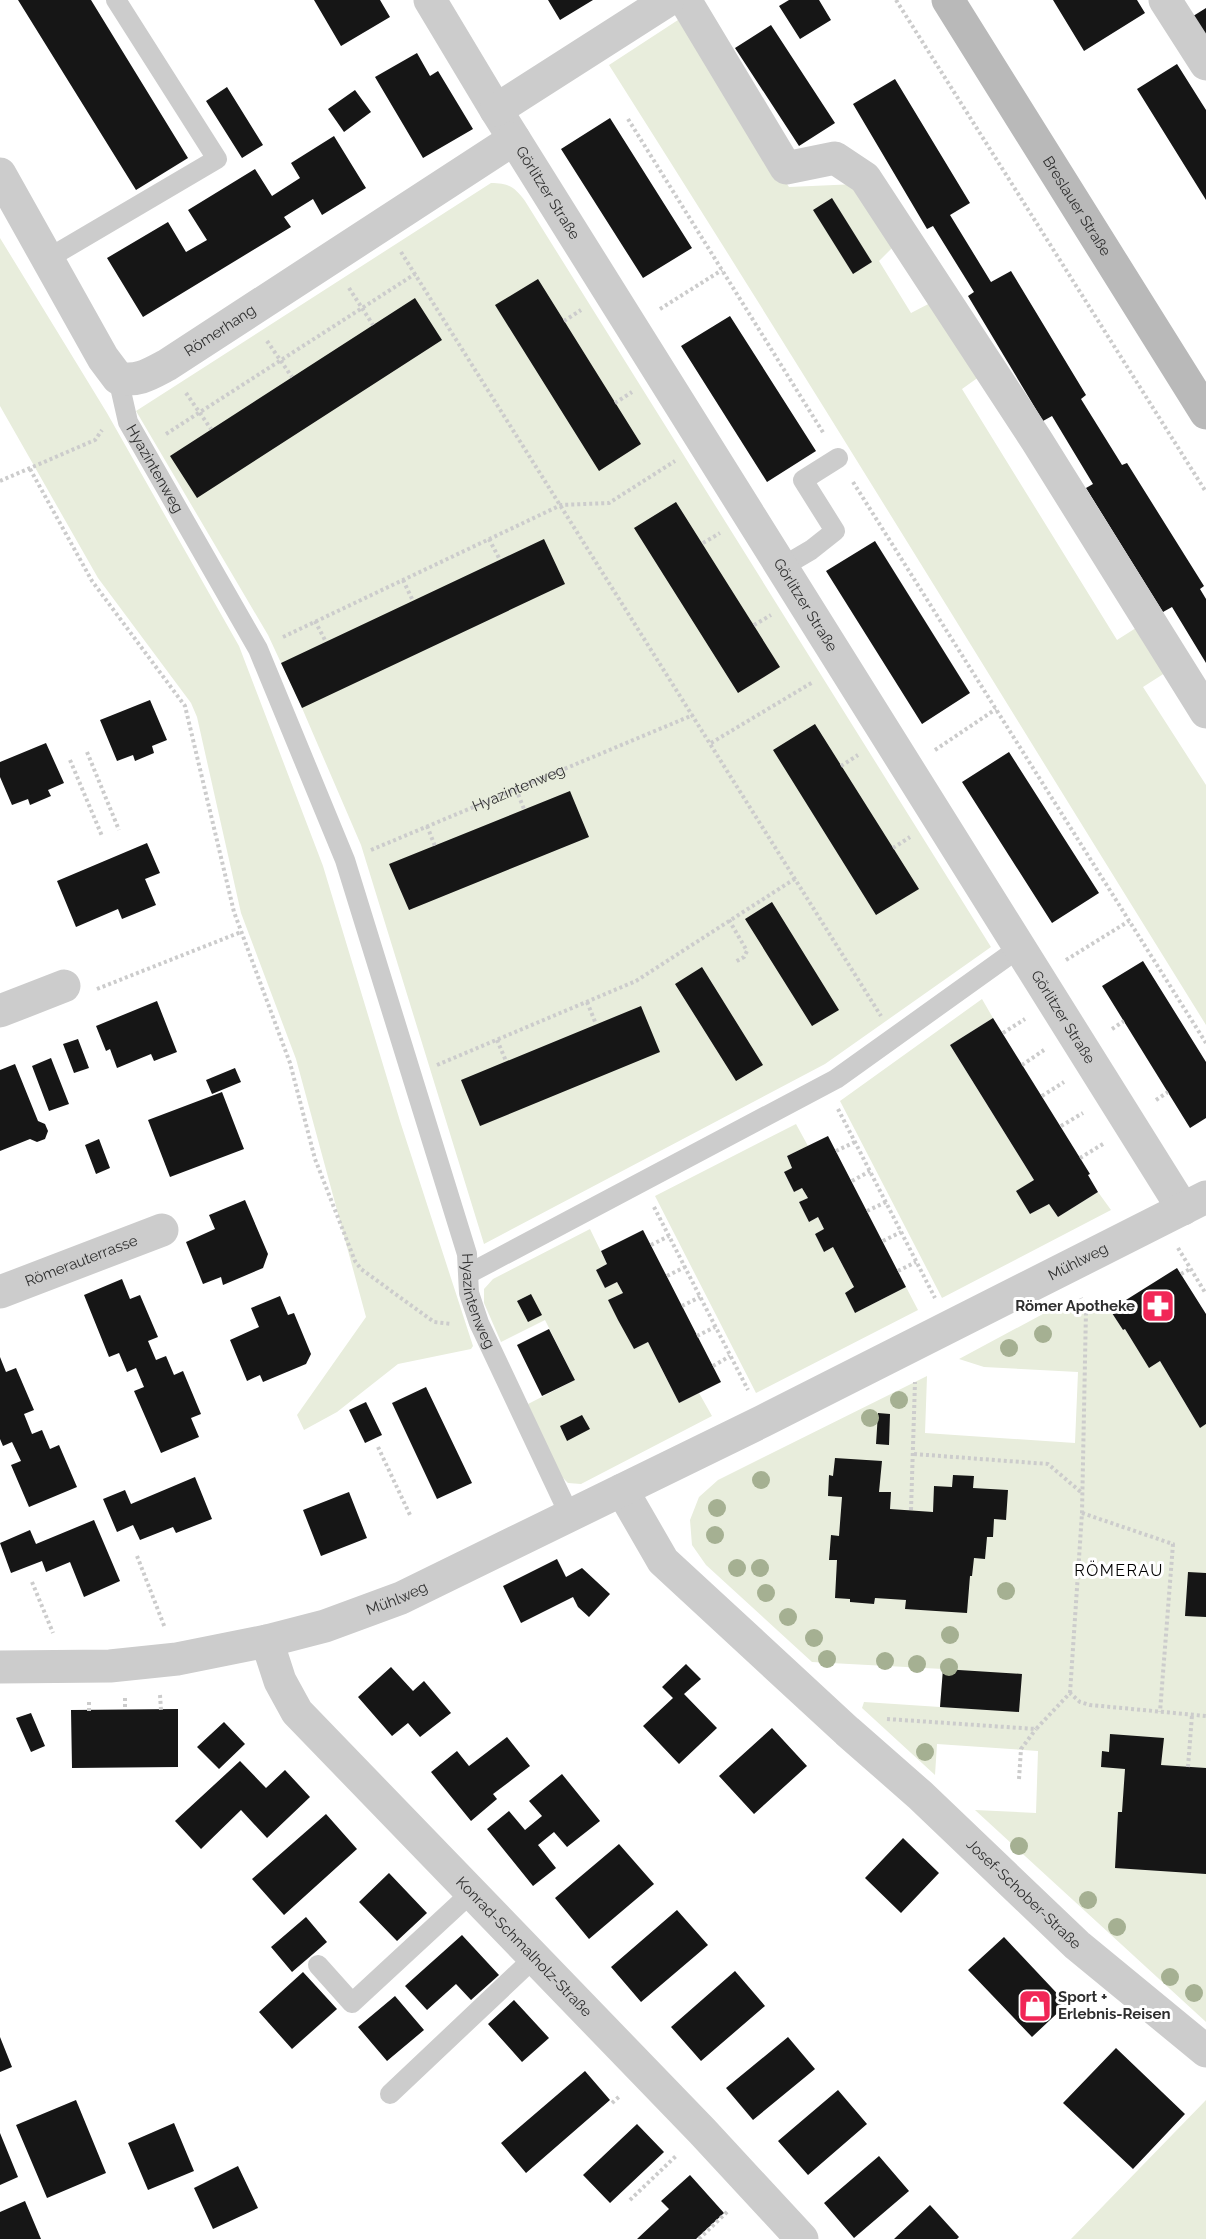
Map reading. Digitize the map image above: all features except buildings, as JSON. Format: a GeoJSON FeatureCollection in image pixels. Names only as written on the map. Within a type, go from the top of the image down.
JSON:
{"type":"FeatureCollection","features":[{"type":"Feature","properties":{"kind":"main road","name":"Breslauer Straße"},"geometry":{"type":"LineString","coordinates":[[948,0],[1206,413]]}},
{"type":"Feature","properties":{"kind":"street","name":"Görlitzer Straße"},"geometry":{"type":"LineString","coordinates":[[429,0],[1183,1209]]}},
{"type":"Feature","properties":{"kind":"street"},"geometry":{"type":"LineString","coordinates":[[496,110],[668,0]]}},
{"type":"Feature","properties":{"kind":"street"},"geometry":{"type":"LineString","coordinates":[[685,0],[786,168],[836,158],[865,177],[1036,441],[1206,712]]}},
{"type":"Feature","properties":{"kind":"street"},"geometry":{"type":"LineString","coordinates":[[1165,0],[1206,64]]}},
{"type":"Feature","properties":{"kind":"street","name":"Römerhang"},"geometry":{"type":"LineString","coordinates":[[118,378],[131,381],[146,377],[167,365],[514,139]]}},
{"type":"Feature","properties":{"kind":"street"},"geometry":{"type":"LineString","coordinates":[[0,174],[103,358],[118,378]]}},
{"type":"Feature","properties":{"kind":"street"},"geometry":{"type":"LineString","coordinates":[[0,1011],[63,986]]}},
{"type":"Feature","properties":{"kind":"street","name":"Mühlweg"},"geometry":{"type":"LineString","coordinates":[[0,1667],[110,1666],[177,1659],[267,1641],[325,1626],[401,1598],[950,1328],[1183,1209]]}},
{"type":"Feature","properties":{"kind":"street","name":"Römerauterrasse"},"geometry":{"type":"LineString","coordinates":[[0,1292],[162,1230]]}},
{"type":"Feature","properties":{"kind":"street","name":"Josef-Schober-Straße"},"geometry":{"type":"LineString","coordinates":[[622,1490],[663,1561],[847,1731],[920,1795],[1077,1945],[1206,2051]]}},
{"type":"Feature","properties":{"kind":"street","name":"Konrad-Schmalholz-Straße"},"geometry":{"type":"LineString","coordinates":[[267,1641],[280,1681],[297,1712],[702,2131],[802,2239]]}},
{"type":"Feature","properties":{"kind":"lane"},"geometry":{"type":"LineString","coordinates":[[47,259],[217,159],[116,0]]}},
{"type":"Feature","properties":{"kind":"lane","name":"Hyazintenweg"},"geometry":{"type":"LineString","coordinates":[[118,378],[128,422],[258,649],[345,860],[467,1254],[470,1273],[469,1293],[479,1323],[570,1516]]}},
{"type":"Feature","properties":{"kind":"lane"},"geometry":{"type":"LineString","coordinates":[[782,567],[835,531],[803,480],[838,458]]}},
{"type":"Feature","properties":{"kind":"lane"},"geometry":{"type":"LineString","coordinates":[[470,1273],[825,1084],[1019,948]]}},
{"type":"Feature","properties":{"kind":"lane"},"geometry":{"type":"LineString","coordinates":[[318,1965],[352,2003],[472,1892]]}},
{"type":"Feature","properties":{"kind":"lane"},"geometry":{"type":"LineString","coordinates":[[390,2094],[535,1957]]}},
{"type":"Feature","properties":{"kind":"path"},"geometry":{"type":"LineString","coordinates":[[896,0],[1206,492]]}},
{"type":"Feature","properties":{"kind":"path"},"geometry":{"type":"LineString","coordinates":[[628,119],[1206,1043]]}},
{"type":"Feature","properties":{"kind":"path"},"geometry":{"type":"LineString","coordinates":[[383,224],[894,1037]]}},
{"type":"Feature","properties":{"kind":"path"},"geometry":{"type":"LineString","coordinates":[[329,259],[373,325]]}},
{"type":"Feature","properties":{"kind":"path"},"geometry":{"type":"LineString","coordinates":[[633,329],[722,270]]}},
{"type":"Feature","properties":{"kind":"path"},"geometry":{"type":"LineString","coordinates":[[143,449],[415,274]]}},
{"type":"Feature","properties":{"kind":"path"},"geometry":{"type":"LineString","coordinates":[[248,312],[292,377]]}},
{"type":"Feature","properties":{"kind":"path"},"geometry":{"type":"LineString","coordinates":[[167,365],[211,429]]}},
{"type":"Feature","properties":{"kind":"path"},"geometry":{"type":"LineString","coordinates":[[0,481],[95,440],[106,424]]}},
{"type":"Feature","properties":{"kind":"path"},"geometry":{"type":"LineString","coordinates":[[258,649],[561,505],[609,503],[704,443]]}},
{"type":"Feature","properties":{"kind":"path"},"geometry":{"type":"LineString","coordinates":[[30,469],[92,581],[185,706],[234,912],[290,1063],[315,1159],[355,1261],[361,1269],[434,1322],[456,1324]]}},
{"type":"Feature","properties":{"kind":"path"},"geometry":{"type":"LineString","coordinates":[[489,539],[500,560]]}},
{"type":"Feature","properties":{"kind":"path"},"geometry":{"type":"LineString","coordinates":[[402,580],[413,601]]}},
{"type":"Feature","properties":{"kind":"path"},"geometry":{"type":"LineString","coordinates":[[315,621],[326,642]]}},
{"type":"Feature","properties":{"kind":"path"},"geometry":{"type":"LineString","coordinates":[[711,743],[842,664]]}},
{"type":"Feature","properties":{"kind":"path"},"geometry":{"type":"LineString","coordinates":[[906,768],[996,709]]}},
{"type":"Feature","properties":{"kind":"path","name":"Hyazintenweg"},"geometry":{"type":"LineString","coordinates":[[345,860],[693,715]]}},
{"type":"Feature","properties":{"kind":"path"},"geometry":{"type":"LineString","coordinates":[[87,752],[119,830]]}},
{"type":"Feature","properties":{"kind":"path"},"geometry":{"type":"LineString","coordinates":[[70,760],[102,837]]}},
{"type":"Feature","properties":{"kind":"path"},"geometry":{"type":"LineString","coordinates":[[516,789],[525,808]]}},
{"type":"Feature","properties":{"kind":"path"},"geometry":{"type":"LineString","coordinates":[[427,826],[435,846]]}},
{"type":"Feature","properties":{"kind":"path"},"geometry":{"type":"LineString","coordinates":[[412,1076],[636,981],[796,878]]}},
{"type":"Feature","properties":{"kind":"path"},"geometry":{"type":"LineString","coordinates":[[729,920],[747,951],[744,957],[735,962]]}},
{"type":"Feature","properties":{"kind":"path"},"geometry":{"type":"LineString","coordinates":[[1038,979],[1129,921]]}},
{"type":"Feature","properties":{"kind":"path"},"geometry":{"type":"LineString","coordinates":[[63,986],[77,994],[84,994],[241,932]]}},
{"type":"Feature","properties":{"kind":"path"},"geometry":{"type":"LineString","coordinates":[[587,1002],[596,1024]]}},
{"type":"Feature","properties":{"kind":"path"},"geometry":{"type":"LineString","coordinates":[[497,1040],[506,1061]]}},
{"type":"Feature","properties":{"kind":"path"},"geometry":{"type":"LineString","coordinates":[[825,1084],[950,1328]]}},
{"type":"Feature","properties":{"kind":"path"},"geometry":{"type":"LineString","coordinates":[[836,1151],[855,1142]]}},
{"type":"Feature","properties":{"kind":"path"},"geometry":{"type":"LineString","coordinates":[[852,1181],[870,1171]]}},
{"type":"Feature","properties":{"kind":"path"},"geometry":{"type":"LineString","coordinates":[[641,1183],[763,1421]]}},
{"type":"Feature","properties":{"kind":"path"},"geometry":{"type":"LineString","coordinates":[[867,1211],[886,1202]]}},
{"type":"Feature","properties":{"kind":"path"},"geometry":{"type":"LineString","coordinates":[[1183,1209],[1190,1269],[1206,1294]]}},
{"type":"Feature","properties":{"kind":"path"},"geometry":{"type":"LineString","coordinates":[[883,1241],[901,1232]]}},
{"type":"Feature","properties":{"kind":"path"},"geometry":{"type":"LineString","coordinates":[[651,1245],[669,1236]]}},
{"type":"Feature","properties":{"kind":"path"},"geometry":{"type":"LineString","coordinates":[[898,1271],[916,1262]]}},
{"type":"Feature","properties":{"kind":"path"},"geometry":{"type":"LineString","coordinates":[[667,1276],[684,1267]]}},
{"type":"Feature","properties":{"kind":"path"},"geometry":{"type":"LineString","coordinates":[[1019,1779],[1021,1749],[1036,1729],[1070,1693],[1082,1513],[1086,1309],[1066,1268]]}},
{"type":"Feature","properties":{"kind":"path"},"geometry":{"type":"LineString","coordinates":[[1181,1274],[1190,1269]]}},
{"type":"Feature","properties":{"kind":"path"},"geometry":{"type":"LineString","coordinates":[[682,1306],[700,1297]]}},
{"type":"Feature","properties":{"kind":"path"},"geometry":{"type":"LineString","coordinates":[[698,1336],[715,1327]]}},
{"type":"Feature","properties":{"kind":"path"},"geometry":{"type":"LineString","coordinates":[[911,1510],[916,1344]]}},
{"type":"Feature","properties":{"kind":"path"},"geometry":{"type":"LineString","coordinates":[[713,1366],[730,1356]]}},
{"type":"Feature","properties":{"kind":"path"},"geometry":{"type":"LineString","coordinates":[[1076,1408],[1084,1409]]}},
{"type":"Feature","properties":{"kind":"path"},"geometry":{"type":"LineString","coordinates":[[378,1448],[410,1515]]}},
{"type":"Feature","properties":{"kind":"path"},"geometry":{"type":"LineString","coordinates":[[914,1454],[1048,1464],[1082,1493]]}},
{"type":"Feature","properties":{"kind":"path"},"geometry":{"type":"LineString","coordinates":[[1082,1513],[1173,1544],[1160,1712]]}},
{"type":"Feature","properties":{"kind":"path"},"geometry":{"type":"LineString","coordinates":[[137,1556],[177,1659]]}},
{"type":"Feature","properties":{"kind":"path"},"geometry":{"type":"LineString","coordinates":[[32,1582],[67,1666]]}},
{"type":"Feature","properties":{"kind":"path"},"geometry":{"type":"LineString","coordinates":[[1070,1693],[1080,1702],[1090,1705],[1206,1716]]}},
{"type":"Feature","properties":{"kind":"path"},"geometry":{"type":"LineString","coordinates":[[1188,1767],[1192,1715]]}},
{"type":"Feature","properties":{"kind":"path"},"geometry":{"type":"LineString","coordinates":[[847,1731],[873,1718],[1036,1729]]}},
{"type":"Feature","properties":{"kind":"path"},"geometry":{"type":"LineString","coordinates":[[630,2200],[702,2131]]}},
{"type":"Feature","properties":{"kind":"path"},"geometry":{"type":"LineString","coordinates":[[699,2239],[753,2186]]}},
{"type":"Feature","properties":{"kind":"green space"},"geometry":{"type":"Polygon","coordinates":[[[678,20],[789,187],[857,184],[896,244],[879,261],[911,313],[938,299],[983,374],[962,389],[1117,640],[1139,626],[1168,671],[1143,687],[1206,785],[1206,1025],[609,65],[678,20]]]}},
{"type":"Feature","properties":{"kind":"green space"},"geometry":{"type":"Polygon","coordinates":[[[491,183],[511,187],[525,201],[991,947],[825,1064],[484,1244],[361,845],[268,635],[136,411],[491,183]]]}},
{"type":"Feature","properties":{"kind":"green space"},"geometry":{"type":"Polygon","coordinates":[[[0,238],[107,413],[239,646],[323,866],[400,1121],[473,1346],[471,1349],[398,1364],[337,1412],[304,1430],[297,1415],[366,1317],[296,1059],[241,913],[197,717],[191,703],[98,578],[0,406],[0,238]]]}},
{"type":"Feature","properties":{"kind":"green space"},"geometry":{"type":"Polygon","coordinates":[[[982,999],[993,1018],[950,1045],[1034,1180],[1017,1191],[1030,1214],[1049,1204],[1058,1217],[1098,1192],[1111,1210],[942,1298],[840,1101],[982,999]]]}},
{"type":"Feature","properties":{"kind":"green space"},"geometry":{"type":"Polygon","coordinates":[[[796,1124],[808,1146],[787,1156],[792,1168],[784,1173],[794,1192],[802,1188],[808,1198],[799,1202],[809,1222],[818,1217],[824,1229],[815,1234],[824,1252],[833,1247],[854,1287],[845,1293],[855,1313],[906,1287],[918,1310],[756,1393],[655,1196],[796,1124]]]}},
{"type":"Feature","properties":{"kind":"green space"},"geometry":{"type":"Polygon","coordinates":[[[590,1229],[607,1264],[596,1270],[605,1288],[617,1282],[623,1293],[609,1300],[634,1349],[648,1342],[679,1403],[699,1393],[712,1416],[581,1484],[568,1483],[559,1474],[528,1404],[575,1380],[545,1320],[501,1342],[484,1303],[484,1289],[493,1279],[590,1229]]]}},
{"type":"Feature","properties":{"kind":"green space"},"geometry":{"type":"Polygon","coordinates":[[[1056,1307],[1110,1310],[1149,1367],[1160,1361],[1200,1428],[1206,1424],[1206,2022],[975,1810],[1036,1813],[1038,1751],[937,1744],[935,1775],[862,1708],[864,1702],[940,1707],[943,1669],[812,1662],[706,1565],[692,1545],[690,1520],[699,1497],[718,1480],[927,1376],[925,1433],[1075,1443],[1078,1372],[984,1367],[959,1359],[1056,1307]]]}},
{"type":"Feature","properties":{"kind":"green space"},"geometry":{"type":"Polygon","coordinates":[[[1206,2100],[1206,2239],[1071,2239],[1206,2100]]]}},
{"type":"Feature","properties":{"kind":"place","name":"Römer Apotheke"},"geometry":{"type":"Point","coordinates":[1158,1306]}},
{"type":"Feature","properties":{"kind":"place","name":"Sport + Erlebnis-Reisen"},"geometry":{"type":"Point","coordinates":[1035,2006]}},
{"type":"Feature","properties":{"kind":"district","name":"RÖMERAU"},"geometry":{"type":"Point","coordinates":[1119,1570]}}]}
